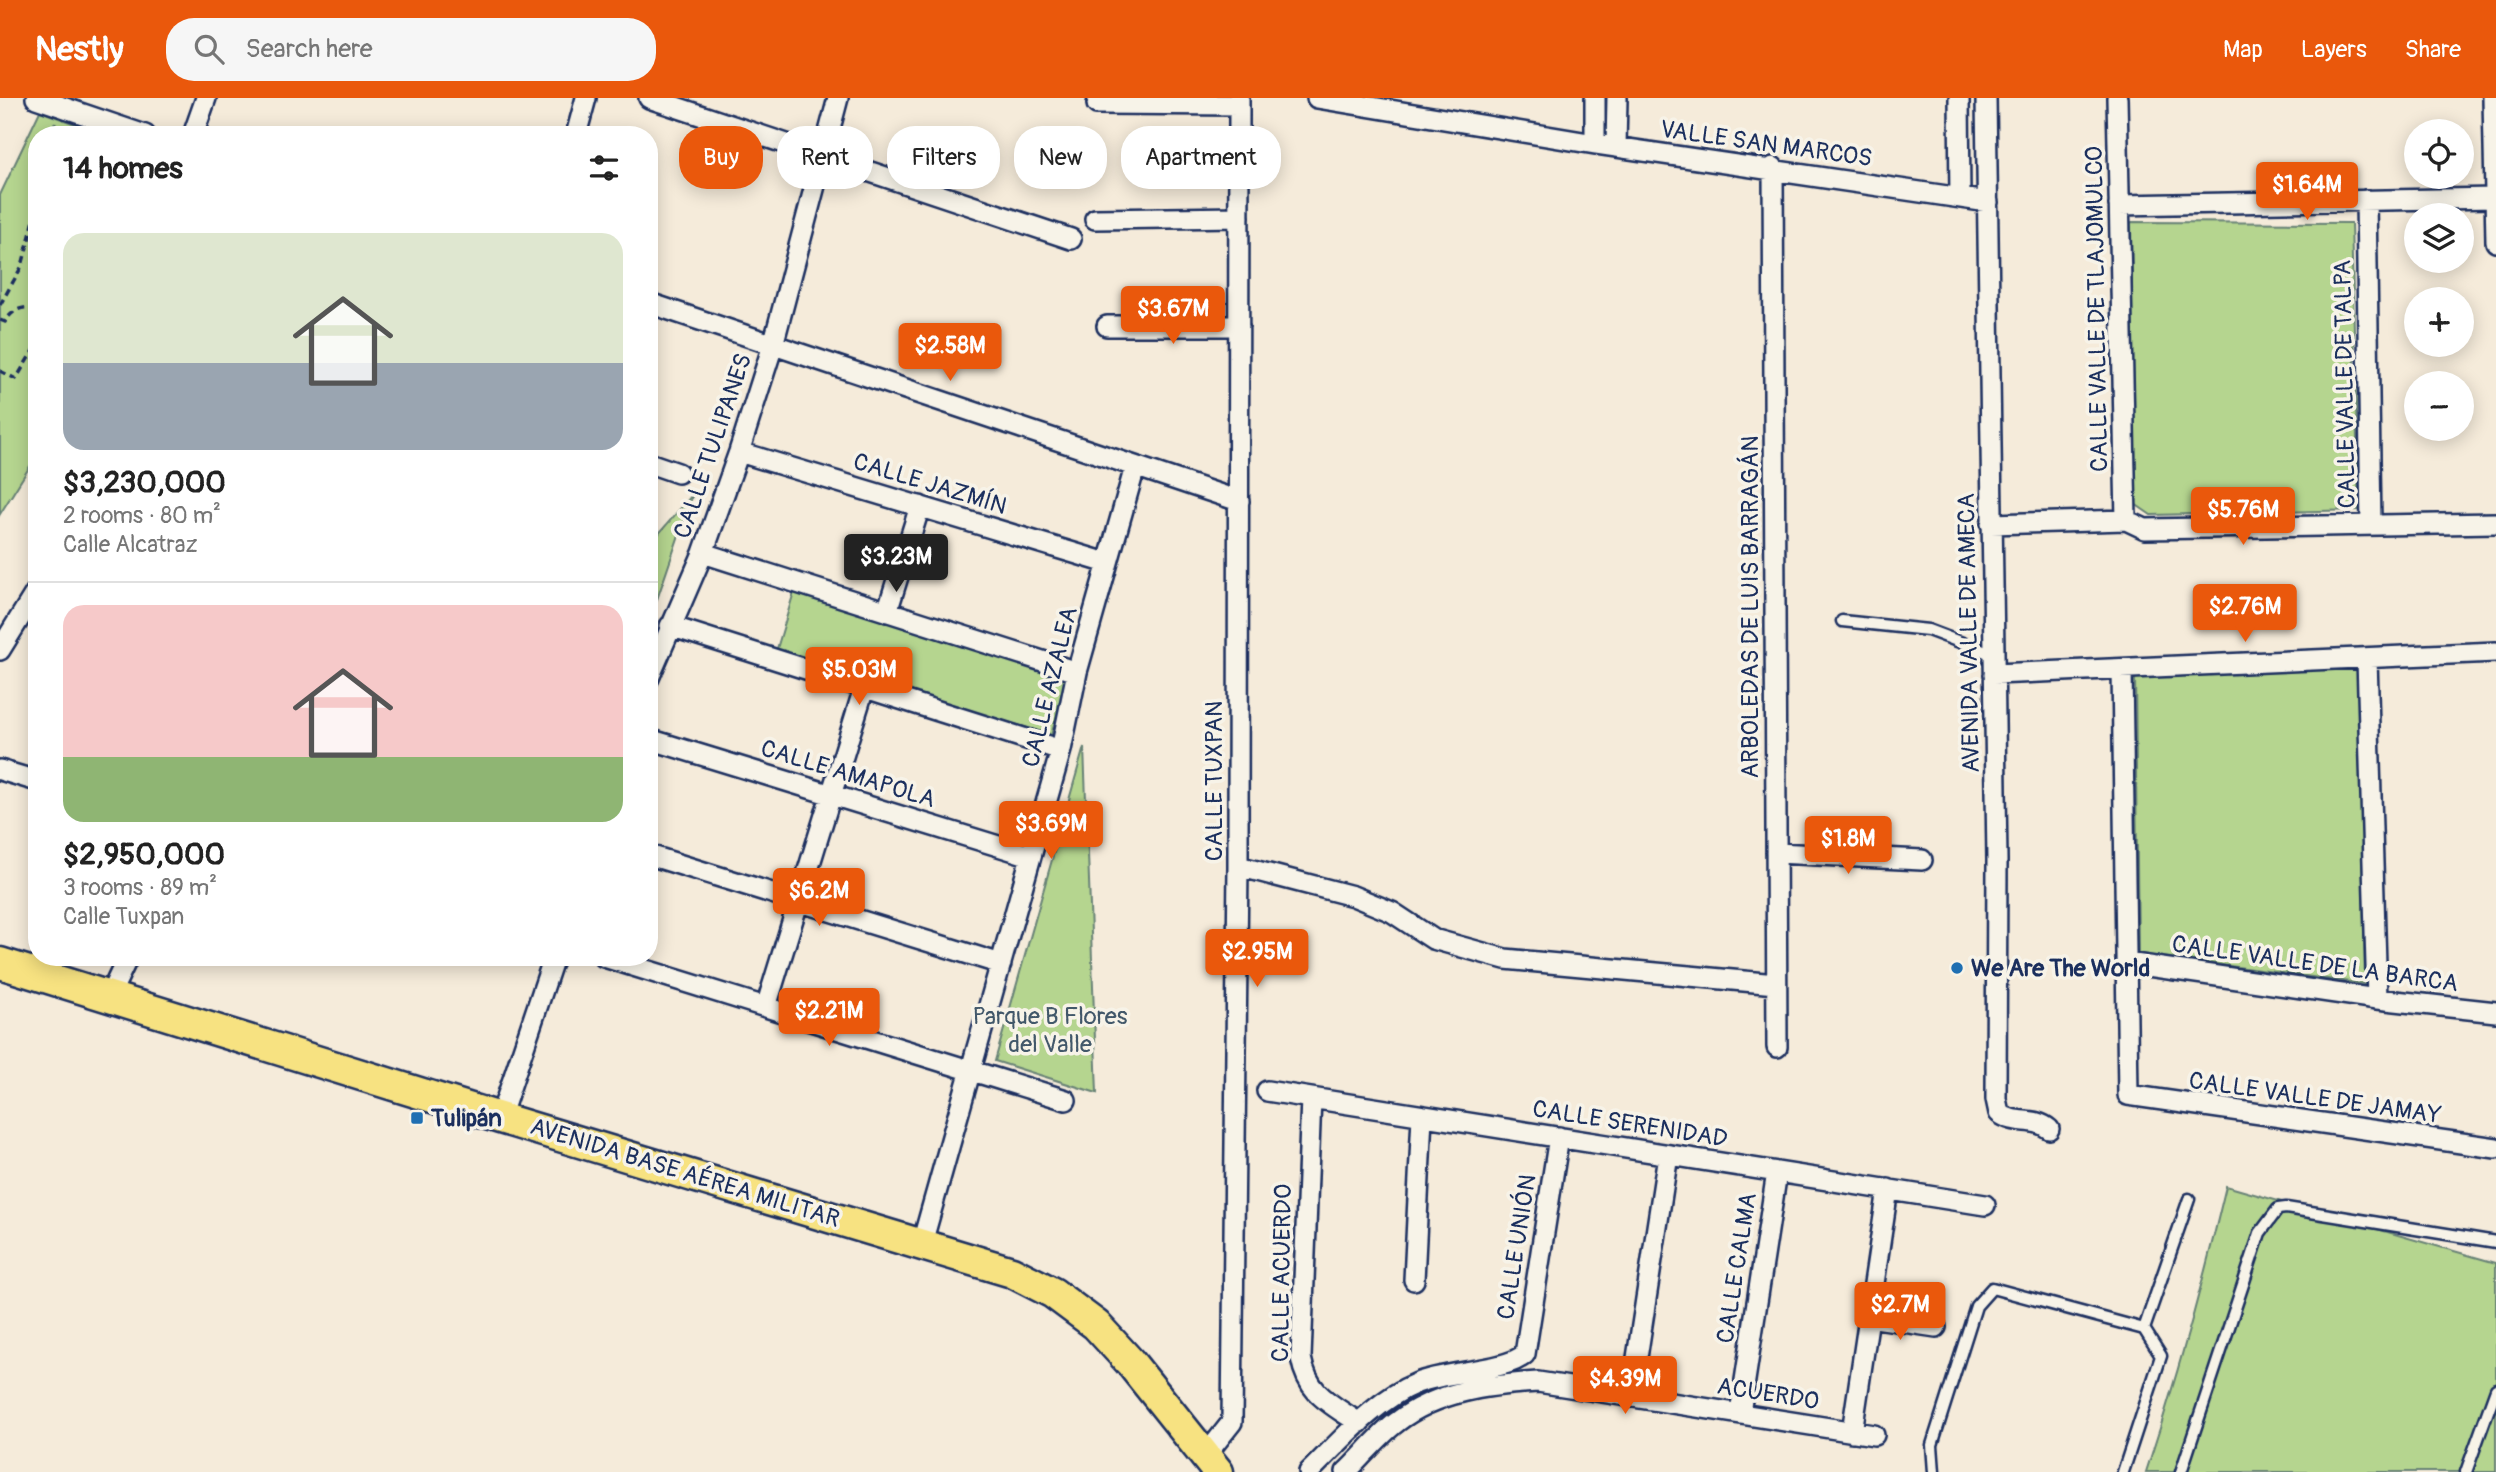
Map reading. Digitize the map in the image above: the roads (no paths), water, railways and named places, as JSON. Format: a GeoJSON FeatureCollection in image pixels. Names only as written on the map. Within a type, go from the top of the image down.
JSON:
{"type":"FeatureCollection","features":[{"type":"Feature","properties":{"kind":"main road","name":"AVENIDA BASE AÉREA MILITAR"},"geometry":{"type":"LineString","coordinates":[[0,963],[500,1118],[1012,1272],[1053,1293],[1096,1325],[1130,1362],[1212,1464]]}},
{"type":"Feature","properties":{"kind":"street"},"geometry":{"type":"LineString","coordinates":[[36,98],[118,126]]}},
{"type":"Feature","properties":{"kind":"street"},"geometry":{"type":"LineString","coordinates":[[196,126],[206,98]]}},
{"type":"Feature","properties":{"kind":"street"},"geometry":{"type":"LineString","coordinates":[[578,126],[586,98]]}},
{"type":"Feature","properties":{"kind":"street"},"geometry":{"type":"LineString","coordinates":[[649,98],[777,141]]}},
{"type":"Feature","properties":{"kind":"street","name":"CALLE TULIPANES"},"geometry":{"type":"LineString","coordinates":[[830,126],[838,98]]}},
{"type":"Feature","properties":{"kind":"street","name":"VALLE SAN MARCOS"},"geometry":{"type":"LineString","coordinates":[[1317,98],[1595,144],[1773,168],[1988,202]]}},
{"type":"Feature","properties":{"kind":"street"},"geometry":{"type":"LineString","coordinates":[[1595,98],[1595,144]]}},
{"type":"Feature","properties":{"kind":"street"},"geometry":{"type":"LineString","coordinates":[[1616,147],[1617,98]]}},
{"type":"Feature","properties":{"kind":"street"},"geometry":{"type":"LineString","coordinates":[[1959,98],[1959,198]]}},
{"type":"Feature","properties":{"kind":"street","name":"AVENIDA VALLE DE AMECA"},"geometry":{"type":"LineString","coordinates":[[1986,98],[1994,664],[1996,1099],[1999,1113],[2010,1121],[2042,1123],[2049,1129]]}},
{"type":"Feature","properties":{"kind":"street","name":"CALLE VALLE DE TLAJOMULCO"},"geometry":{"type":"LineString","coordinates":[[2117,98],[2126,520]]}},
{"type":"Feature","properties":{"kind":"street"},"geometry":{"type":"LineString","coordinates":[[2493,98],[2496,242]]}},
{"type":"Feature","properties":{"kind":"street"},"geometry":{"type":"LineString","coordinates":[[1097,104],[1239,101]]}},
{"type":"Feature","properties":{"kind":"street","name":"CALLE TUXPAN"},"geometry":{"type":"LineString","coordinates":[[1212,1464],[1232,1422],[1238,866],[1239,101]]}},
{"type":"Feature","properties":{"kind":"street","name":"ARBOLEDAS DE LUIS BARRAGÁN"},"geometry":{"type":"LineString","coordinates":[[1773,168],[1777,1047]]}},
{"type":"Feature","properties":{"kind":"street"},"geometry":{"type":"LineString","coordinates":[[873,173],[1071,239]]}},
{"type":"Feature","properties":{"kind":"street","name":"CALLE TULIPANES"},"geometry":{"type":"LineString","coordinates":[[658,656],[703,553],[739,452],[773,345],[813,189]]}},
{"type":"Feature","properties":{"kind":"street"},"geometry":{"type":"LineString","coordinates":[[2119,205],[2495,198]]}},
{"type":"Feature","properties":{"kind":"street","name":"CALLE VALLE DE TALPA"},"geometry":{"type":"LineString","coordinates":[[2366,201],[2371,524]]}},
{"type":"Feature","properties":{"kind":"street"},"geometry":{"type":"LineString","coordinates":[[1094,219],[1239,217]]}},
{"type":"Feature","properties":{"kind":"street"},"geometry":{"type":"LineString","coordinates":[[658,306],[1239,501]]}},
{"type":"Feature","properties":{"kind":"street"},"geometry":{"type":"LineString","coordinates":[[1107,326],[1239,326]]}},
{"type":"Feature","properties":{"kind":"street","name":"CALLE JAZMÍN"},"geometry":{"type":"LineString","coordinates":[[739,452],[1107,563]]}},
{"type":"Feature","properties":{"kind":"street"},"geometry":{"type":"LineString","coordinates":[[658,466],[678,473]]}},
{"type":"Feature","properties":{"kind":"street","name":"CALLE AZALEA"},"geometry":{"type":"LineString","coordinates":[[922,1243],[1061,750],[1077,672],[1135,467]]}},
{"type":"Feature","properties":{"kind":"street"},"geometry":{"type":"LineString","coordinates":[[887,612],[920,506]]}},
{"type":"Feature","properties":{"kind":"street"},"geometry":{"type":"LineString","coordinates":[[1991,524],[2126,520],[2146,529],[2496,523]]}},
{"type":"Feature","properties":{"kind":"street"},"geometry":{"type":"LineString","coordinates":[[703,553],[1077,672]]}},
{"type":"Feature","properties":{"kind":"street"},"geometry":{"type":"LineString","coordinates":[[0,650],[28,605]]}},
{"type":"Feature","properties":{"kind":"street"},"geometry":{"type":"LineString","coordinates":[[670,626],[1061,750]]}},
{"type":"Feature","properties":{"kind":"street"},"geometry":{"type":"LineString","coordinates":[[1994,664],[2122,669],[2496,652]]}},
{"type":"Feature","properties":{"kind":"street"},"geometry":{"type":"LineString","coordinates":[[2367,659],[2377,999]]}},
{"type":"Feature","properties":{"kind":"street"},"geometry":{"type":"LineString","coordinates":[[2122,669],[2127,963]]}},
{"type":"Feature","properties":{"kind":"street"},"geometry":{"type":"LineString","coordinates":[[766,1007],[864,688]]}},
{"type":"Feature","properties":{"kind":"street","name":"CALLE AMAPOLA"},"geometry":{"type":"LineString","coordinates":[[658,742],[1031,856]]}},
{"type":"Feature","properties":{"kind":"street"},"geometry":{"type":"LineString","coordinates":[[0,770],[28,778]]}},
{"type":"Feature","properties":{"kind":"street"},"geometry":{"type":"LineString","coordinates":[[1776,853],[1922,860]]}},
{"type":"Feature","properties":{"kind":"street"},"geometry":{"type":"LineString","coordinates":[[658,858],[1001,964]]}},
{"type":"Feature","properties":{"kind":"street"},"geometry":{"type":"LineString","coordinates":[[1238,866],[1353,896],[1392,912],[1433,939],[1505,959],[1776,984]]}},
{"type":"Feature","properties":{"kind":"street","name":"CALLE VALLE DE LA BARCA"},"geometry":{"type":"LineString","coordinates":[[2127,963],[2377,999],[2496,1012]]}},
{"type":"Feature","properties":{"kind":"street","name":"CALLE VALLE DE JAMAY"},"geometry":{"type":"LineString","coordinates":[[2127,963],[2128,1095],[2496,1148]]}},
{"type":"Feature","properties":{"kind":"street"},"geometry":{"type":"LineString","coordinates":[[109,997],[124,966]]}},
{"type":"Feature","properties":{"kind":"street"},"geometry":{"type":"LineString","coordinates":[[500,1118],[551,966]]}},
{"type":"Feature","properties":{"kind":"street"},"geometry":{"type":"LineString","coordinates":[[633,966],[1066,1100]]}},
{"type":"Feature","properties":{"kind":"street","name":"CALLE SERENIDAD"},"geometry":{"type":"LineString","coordinates":[[1267,1091],[1985,1205]]}},
{"type":"Feature","properties":{"kind":"street","name":"CALLE ACUERDO"},"geometry":{"type":"LineString","coordinates":[[1311,1098],[1301,1358],[1305,1378],[1316,1393],[1359,1423]]}},
{"type":"Feature","properties":{"kind":"street"},"geometry":{"type":"LineString","coordinates":[[1414,1280],[1422,1116]]}},
{"type":"Feature","properties":{"kind":"street","name":"CALLE UNIÓN"},"geometry":{"type":"LineString","coordinates":[[1518,1361],[1525,1354],[1559,1137]]}},
{"type":"Feature","properties":{"kind":"street"},"geometry":{"type":"LineString","coordinates":[[1631,1397],[1668,1155]]}},
{"type":"Feature","properties":{"kind":"street","name":"CALLE CALMA"},"geometry":{"type":"LineString","coordinates":[[1740,1413],[1777,1172]]}},
{"type":"Feature","properties":{"kind":"street"},"geometry":{"type":"LineString","coordinates":[[1852,1432],[1888,1189]]}},
{"type":"Feature","properties":{"kind":"street"},"geometry":{"type":"LineString","coordinates":[[1869,1317],[1936,1327]]}},
{"type":"Feature","properties":{"kind":"street"},"geometry":{"type":"LineString","coordinates":[[1309,1472],[1359,1423],[1416,1383],[1461,1370],[1518,1361],[1524,1383]]}},
{"type":"Feature","properties":{"kind":"street","name":"ACUERDO"},"geometry":{"type":"LineString","coordinates":[[1346,1472],[1398,1420],[1444,1395],[1538,1382],[1874,1435]]}},
{"type":"Feature","properties":{"kind":"street"},"geometry":{"type":"LineString","coordinates":[[1325,1457],[1338,1472]]}},
{"type":"Feature","properties":{"kind":"lane"},"geometry":{"type":"LineString","coordinates":[[1842,621],[1928,630],[1994,664]]}},
{"type":"Feature","properties":{"kind":"lane"},"geometry":{"type":"LineString","coordinates":[[2144,1329],[2189,1199]]}},
{"type":"Feature","properties":{"kind":"lane"},"geometry":{"type":"LineString","coordinates":[[2181,1472],[2260,1233],[2278,1209],[2286,1208],[2496,1242]]}},
{"type":"Feature","properties":{"kind":"lane"},"geometry":{"type":"LineString","coordinates":[[1934,1472],[1932,1445],[1976,1306],[1992,1288],[2144,1329],[2161,1356],[2123,1472]]}},
{"type":"Feature","properties":{"kind":"lane"},"geometry":{"type":"LineString","coordinates":[[2466,1472],[2496,1389]]}},
{"type":"Feature","properties":{"kind":"lane"},"geometry":{"type":"LineString","coordinates":[[2484,1422],[2496,1427]]}},
{"type":"Feature","properties":{"kind":"place","name":"We Are The World"},"geometry":{"type":"Point","coordinates":[1957,968]}},
{"type":"Feature","properties":{"kind":"place","name":"Tulipán"},"geometry":{"type":"Point","coordinates":[417,1118]}},
{"type":"Feature","properties":{"kind":"park label","name":"Parque B Flores del Valle"},"geometry":{"type":"Point","coordinates":[1050,1030]}}]}
